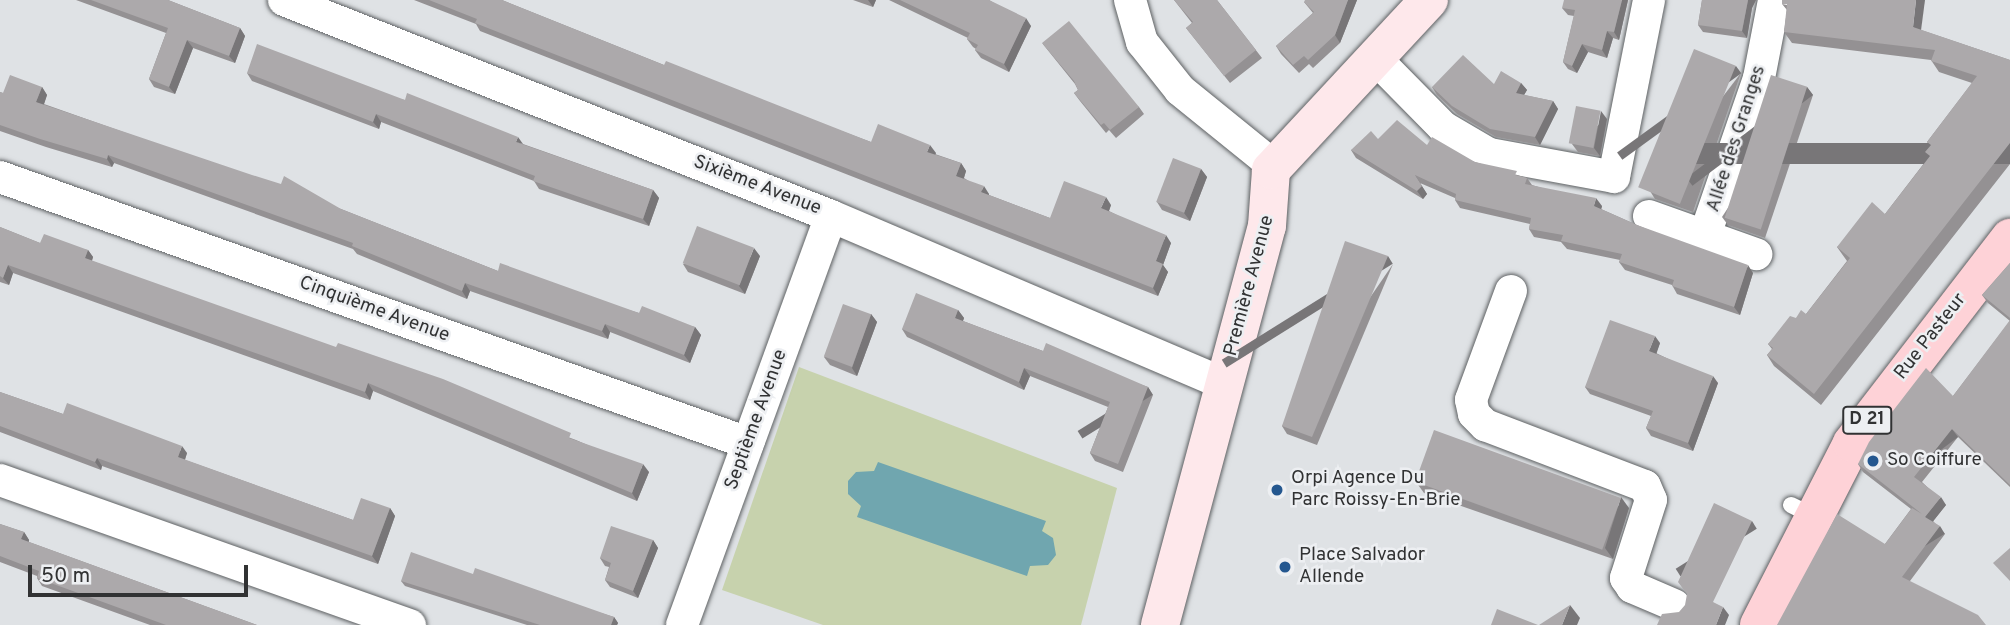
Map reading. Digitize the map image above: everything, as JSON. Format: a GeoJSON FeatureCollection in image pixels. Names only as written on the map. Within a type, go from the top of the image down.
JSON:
{"type":"FeatureCollection","features":[{"type":"Feature","properties":{"kind":"main road"},"geometry":{"type":"LineString","coordinates":[[1274,166],[1377,60],[1429,0]]}},
{"type":"Feature","properties":{"kind":"main road","name":"Première Avenue"},"geometry":{"type":"LineString","coordinates":[[1160,625],[1268,220],[1268,179],[1274,166]]}},
{"type":"Feature","properties":{"kind":"main road","name":"Rue Pasteur"},"geometry":{"type":"LineString","coordinates":[[1759,625],[1802,510],[1875,407],[2010,238]]}},
{"type":"Feature","properties":{"kind":"street","name":"Sixième Avenue"},"geometry":{"type":"LineString","coordinates":[[284,0],[831,216],[1225,384]]}},
{"type":"Feature","properties":{"kind":"street"},"geometry":{"type":"LineString","coordinates":[[1130,0],[1142,42],[1180,90],[1274,166]]}},
{"type":"Feature","properties":{"kind":"street"},"geometry":{"type":"LineString","coordinates":[[1377,60],[1443,127],[1489,154],[1614,177],[1649,0]]}},
{"type":"Feature","properties":{"kind":"street","name":"Allée des Granges"},"geometry":{"type":"LineString","coordinates":[[1705,235],[1759,78],[1774,0]]}},
{"type":"Feature","properties":{"kind":"street","name":"Cinquième Avenue"},"geometry":{"type":"LineString","coordinates":[[0,177],[748,443]]}},
{"type":"Feature","properties":{"kind":"street","name":"Septième Avenue"},"geometry":{"type":"LineString","coordinates":[[682,625],[831,216]]}},
{"type":"Feature","properties":{"kind":"street","name":"Allée des Granges"},"geometry":{"type":"LineString","coordinates":[[1649,216],[1756,254]]}},
{"type":"Feature","properties":{"kind":"street"},"geometry":{"type":"LineString","coordinates":[[1511,291],[1472,400],[1474,414],[1485,425],[1645,486],[1651,500],[1626,578],[1632,587],[1674,605]]}},
{"type":"Feature","properties":{"kind":"street"},"geometry":{"type":"LineString","coordinates":[[0,480],[410,625]]}},
{"type":"Feature","properties":{"kind":"green space"},"geometry":{"type":"Polygon","coordinates":[[[799,367],[1117,488],[1081,625],[823,625],[722,590],[799,367]]]}},
{"type":"Feature","properties":{"kind":"water"},"geometry":{"type":"Polygon","coordinates":[[[878,462],[1046,521],[1042,531],[1053,538],[1056,555],[1048,565],[1030,566],[1027,576],[857,517],[861,506],[848,494],[848,481],[856,472],[874,471],[878,462]]]}},
{"type":"Feature","properties":{"kind":"building"},"geometry":{"type":"Polygon","coordinates":[[[91,0],[168,0],[240,28],[229,56],[187,40],[169,87],[149,79],[168,28],[91,0]]]}},
{"type":"Feature","properties":{"kind":"building"},"geometry":{"type":"Polygon","coordinates":[[[429,0],[502,0],[664,65],[666,61],[871,142],[878,124],[930,145],[927,152],[961,163],[956,176],[984,186],[981,192],[1050,218],[1064,181],[1106,197],[1101,208],[1166,235],[1156,261],[1163,264],[1153,288],[475,23],[477,19],[429,0]]]}},
{"type":"Feature","properties":{"kind":"building"},"geometry":{"type":"Polygon","coordinates":[[[900,0],[989,0],[1026,18],[1004,64],[975,50],[978,45],[967,39],[970,33],[900,0]]]}},
{"type":"Feature","properties":{"kind":"building"},"geometry":{"type":"Polygon","coordinates":[[[1174,0],[1217,0],[1256,50],[1224,76],[1186,28],[1193,22],[1174,0]]]}},
{"type":"Feature","properties":{"kind":"building"},"geometry":{"type":"Polygon","coordinates":[[[1305,0],[1348,0],[1335,35],[1308,60],[1304,56],[1293,65],[1276,46],[1314,12],[1305,0]]]}},
{"type":"Feature","properties":{"kind":"building"},"geometry":{"type":"Polygon","coordinates":[[[1564,0],[1622,0],[1614,32],[1607,31],[1602,50],[1582,44],[1572,66],[1563,62],[1575,10],[1562,8],[1564,0]]]}},
{"type":"Feature","properties":{"kind":"building"},"geometry":{"type":"Polygon","coordinates":[[[1702,0],[1748,0],[1742,31],[1698,25],[1702,0]]]}},
{"type":"Feature","properties":{"kind":"building"},"geometry":{"type":"Polygon","coordinates":[[[1782,0],[1916,0],[1913,27],[2010,60],[2010,143],[1814,394],[1767,355],[1773,348],[1768,344],[1790,316],[1796,318],[1801,310],[1806,314],[1850,258],[1837,247],[1872,202],[1885,214],[1930,156],[1925,152],[1931,145],[1927,142],[1977,76],[1931,61],[1935,50],[1784,32],[1787,4],[1782,4],[1782,0]]]}},
{"type":"Feature","properties":{"kind":"building"},"geometry":{"type":"Polygon","coordinates":[[[1069,21],[1139,107],[1110,130],[1104,123],[1101,125],[1074,93],[1078,90],[1074,81],[1042,43],[1069,21]]]}},
{"type":"Feature","properties":{"kind":"building"},"geometry":{"type":"Polygon","coordinates":[[[257,44],[405,100],[407,93],[518,137],[516,142],[653,190],[643,219],[533,181],[535,176],[376,114],[373,122],[247,73],[257,44]]]}},
{"type":"Feature","properties":{"kind":"building"},"geometry":{"type":"Polygon","coordinates":[[[1694,49],[1736,66],[1680,204],[1638,187],[1694,49]]]}},
{"type":"Feature","properties":{"kind":"building"},"geometry":{"type":"Polygon","coordinates":[[[1463,55],[1494,84],[1501,71],[1521,83],[1516,93],[1553,101],[1535,137],[1490,129],[1452,106],[1432,87],[1463,55]]]}},
{"type":"Feature","properties":{"kind":"building"},"geometry":{"type":"Polygon","coordinates":[[[10,75],[42,87],[36,102],[281,184],[284,176],[341,209],[498,271],[500,263],[639,313],[642,306],[695,327],[684,355],[605,324],[602,331],[465,283],[462,291],[352,246],[353,243],[108,155],[107,159],[0,125],[0,92],[3,93],[10,75]]]}},
{"type":"Feature","properties":{"kind":"building"},"geometry":{"type":"Polygon","coordinates":[[[1771,75],[1807,87],[1761,229],[1725,218],[1771,75]]]}},
{"type":"Feature","properties":{"kind":"building"},"geometry":{"type":"Polygon","coordinates":[[[1576,106],[1601,111],[1593,148],[1569,143],[1576,106]]]}},
{"type":"Feature","properties":{"kind":"building"},"geometry":{"type":"Polygon","coordinates":[[[1397,120],[1427,145],[1432,137],[1475,162],[1517,171],[1515,175],[1527,178],[1525,184],[1596,198],[1594,206],[1637,225],[1748,265],[1734,307],[1672,286],[1674,280],[1619,262],[1622,254],[1561,241],[1563,235],[1529,229],[1531,218],[1455,200],[1456,194],[1415,175],[1422,186],[1417,191],[1351,150],[1371,131],[1378,139],[1397,120]]]}},
{"type":"Feature","properties":{"kind":"building"},"geometry":{"type":"Polygon","coordinates":[[[1173,158],[1201,169],[1184,213],[1156,202],[1173,158]]]}},
{"type":"Feature","properties":{"kind":"building"},"geometry":{"type":"Polygon","coordinates":[[[697,226],[754,248],[740,285],[683,263],[697,226]]]}},
{"type":"Feature","properties":{"kind":"building"},"geometry":{"type":"Polygon","coordinates":[[[0,227],[40,243],[44,234],[88,250],[85,258],[336,347],[338,343],[443,379],[571,433],[569,438],[643,464],[632,493],[368,383],[365,392],[8,265],[3,278],[0,276],[0,227]]]}},
{"type":"Feature","properties":{"kind":"building"},"geometry":{"type":"Polygon","coordinates":[[[1345,241],[1388,256],[1312,437],[1282,426],[1345,241]]]}},
{"type":"Feature","properties":{"kind":"building"},"geometry":{"type":"Polygon","coordinates":[[[2010,263],[2010,318],[1982,295],[2010,263]]]}},
{"type":"Feature","properties":{"kind":"building"},"geometry":{"type":"Polygon","coordinates":[[[916,293],[958,310],[955,318],[1043,351],[1046,343],[1148,387],[1118,464],[1090,453],[1110,402],[1024,368],[1019,382],[902,329],[916,293]]]}},
{"type":"Feature","properties":{"kind":"building"},"geometry":{"type":"Polygon","coordinates":[[[843,304],[871,314],[852,367],[824,357],[843,304]]]}},
{"type":"Feature","properties":{"kind":"building"},"geometry":{"type":"Polygon","coordinates":[[[1610,320],[1655,336],[1649,351],[1713,376],[1688,443],[1646,428],[1653,411],[1585,387],[1610,320]]]}},
{"type":"Feature","properties":{"kind":"building"},"geometry":{"type":"Polygon","coordinates":[[[2010,320],[2010,485],[1952,429],[1914,477],[1941,497],[1925,517],[1940,526],[1902,577],[1978,615],[1986,625],[1777,625],[1837,514],[1885,544],[1912,508],[1922,514],[1858,464],[1869,442],[1926,368],[1953,396],[2010,320]]]}},
{"type":"Feature","properties":{"kind":"building"},"geometry":{"type":"Polygon","coordinates":[[[0,392],[63,414],[67,403],[182,446],[178,457],[353,520],[361,498],[390,508],[372,556],[97,458],[95,462],[0,426],[0,392]]]}},
{"type":"Feature","properties":{"kind":"building"},"geometry":{"type":"Polygon","coordinates":[[[1434,430],[1621,498],[1602,550],[1415,482],[1434,430]]]}},
{"type":"Feature","properties":{"kind":"building"},"geometry":{"type":"Polygon","coordinates":[[[1714,503],[1752,521],[1713,602],[1723,607],[1716,625],[1657,625],[1662,614],[1679,612],[1685,605],[1687,594],[1678,582],[1714,503]]]}},
{"type":"Feature","properties":{"kind":"building"},"geometry":{"type":"Polygon","coordinates":[[[0,524],[24,532],[21,539],[257,625],[166,625],[37,578],[39,571],[0,556],[0,524]]]}},
{"type":"Feature","properties":{"kind":"building"},"geometry":{"type":"Polygon","coordinates":[[[611,526],[653,540],[633,591],[605,580],[611,563],[600,558],[611,526]]]}},
{"type":"Feature","properties":{"kind":"building"},"geometry":{"type":"Polygon","coordinates":[[[2010,548],[2010,581],[1993,563],[2010,548]]]}},
{"type":"Feature","properties":{"kind":"building"},"geometry":{"type":"Polygon","coordinates":[[[411,552],[473,574],[475,568],[614,617],[611,625],[540,625],[401,581],[411,552]]]}},
{"type":"Feature","properties":{"kind":"building"},"geometry":{"type":"Polygon","coordinates":[[[1570,605],[1562,625],[1539,625],[1570,605]]]}},
{"type":"Feature","properties":{"kind":"building"},"geometry":{"type":"Polygon","coordinates":[[[1497,609],[1538,625],[1491,625],[1497,609]]]}},
{"type":"Feature","properties":{"kind":"place","name":"So Coiffure"},"geometry":{"type":"Point","coordinates":[1873,461]}},
{"type":"Feature","properties":{"kind":"place","name":"Orpi Agence Du Parc Roissy-En-Brie"},"geometry":{"type":"Point","coordinates":[1277,490]}},
{"type":"Feature","properties":{"kind":"place","name":"Place Salvador Allende"},"geometry":{"type":"Point","coordinates":[1285,567]}}]}
